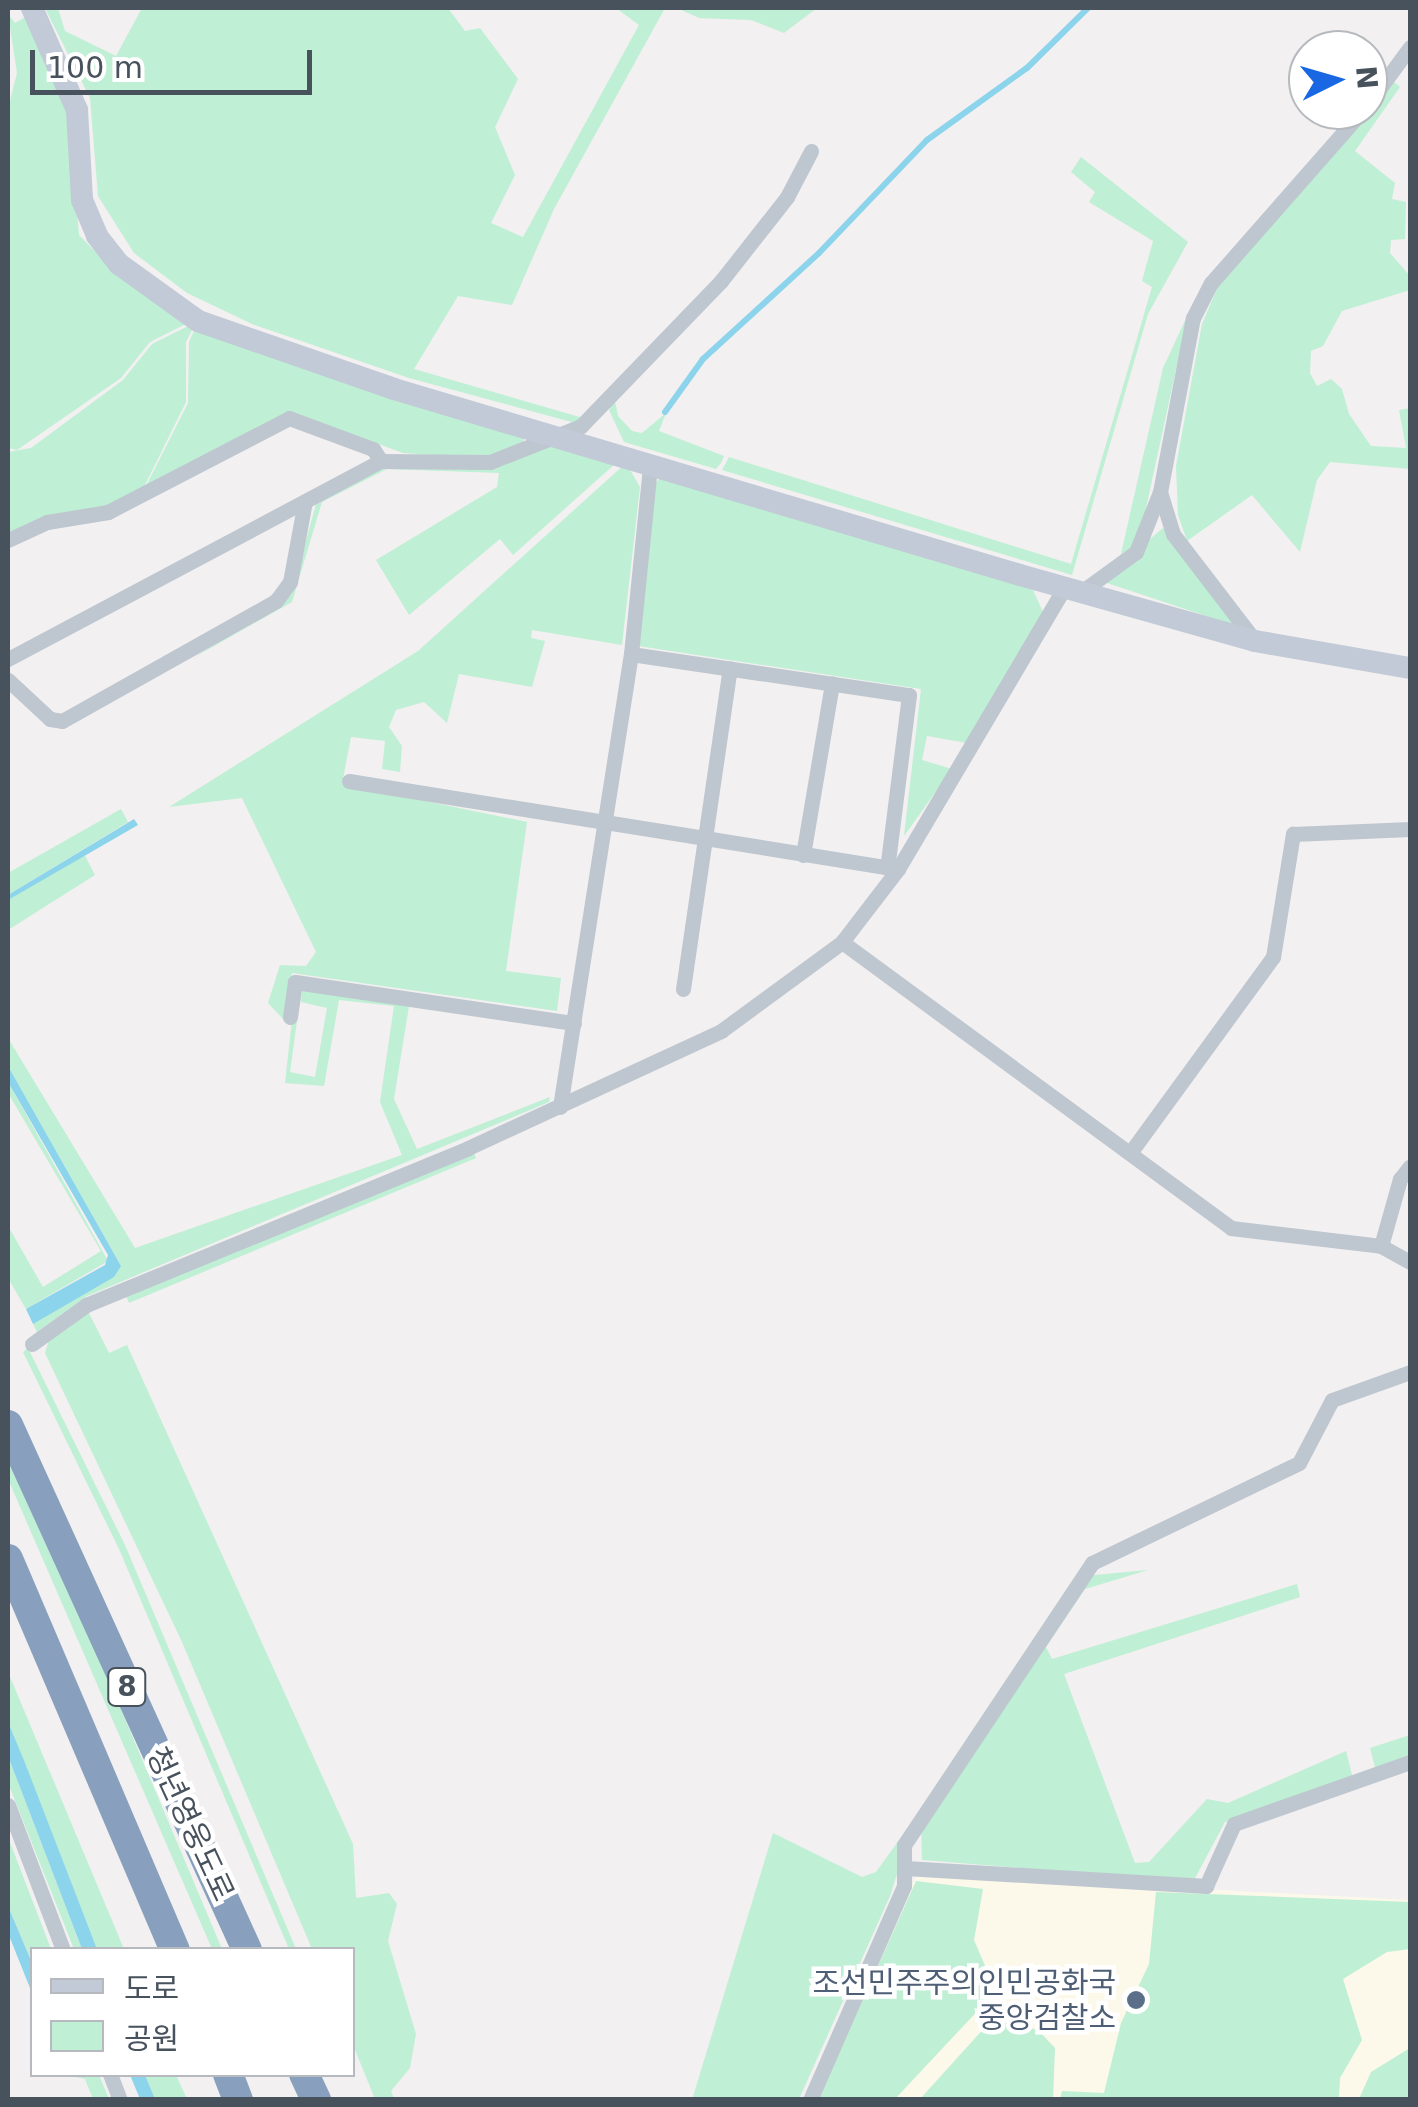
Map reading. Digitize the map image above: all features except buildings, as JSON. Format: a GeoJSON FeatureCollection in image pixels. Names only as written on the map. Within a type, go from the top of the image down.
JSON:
{"type":"FeatureCollection","features":[{"type":"Feature","properties":{"kind":"highway","name":"청년영웅도로"},"geometry":{"type":"LineString","coordinates":[[8,1424],[246,1947]]}},
{"type":"Feature","properties":{"kind":"highway","name":"청년영웅도로"},"geometry":{"type":"LineString","coordinates":[[8,1560],[174,1947]]}},
{"type":"Feature","properties":{"kind":"highway"},"geometry":{"type":"LineString","coordinates":[[305,2077],[316,2100]]}},
{"type":"Feature","properties":{"kind":"street"},"geometry":{"type":"LineString","coordinates":[[32,8],[77,110],[88,217],[118,264],[171,306],[222,332],[650,466],[1073,590],[1255,641],[1410,668]]}},
{"type":"Feature","properties":{"kind":"street"},"geometry":{"type":"LineString","coordinates":[[1388,76],[1410,46]]}},
{"type":"Feature","properties":{"kind":"street"},"geometry":{"type":"LineString","coordinates":[[32,1344],[86,1305],[702,1044],[842,942],[1073,590],[1136,552],[1160,492],[1193,318],[1211,283],[1345,130]]}},
{"type":"Feature","properties":{"kind":"street"},"geometry":{"type":"LineString","coordinates":[[8,659],[381,461],[490,462],[561,438],[596,412],[721,281],[787,197],[811,151]]}},
{"type":"Feature","properties":{"kind":"street"},"geometry":{"type":"LineString","coordinates":[[8,540],[47,522],[108,512],[289,418],[373,449],[381,461]]}},
{"type":"Feature","properties":{"kind":"street"},"geometry":{"type":"LineString","coordinates":[[560,1107],[632,654],[650,466]]}},
{"type":"Feature","properties":{"kind":"street"},"geometry":{"type":"LineString","coordinates":[[1160,492],[1173,534],[1255,641]]}},
{"type":"Feature","properties":{"kind":"street"},"geometry":{"type":"LineString","coordinates":[[8,680],[50,719],[62,720],[276,601],[290,582],[305,501]]}},
{"type":"Feature","properties":{"kind":"street"},"geometry":{"type":"LineString","coordinates":[[632,654],[913,699],[892,868]]}},
{"type":"Feature","properties":{"kind":"street"},"geometry":{"type":"LineString","coordinates":[[683,989],[730,668]]}},
{"type":"Feature","properties":{"kind":"street"},"geometry":{"type":"LineString","coordinates":[[803,855],[832,683]]}},
{"type":"Feature","properties":{"kind":"street"},"geometry":{"type":"LineString","coordinates":[[349,781],[605,826],[892,868]]}},
{"type":"Feature","properties":{"kind":"street"},"geometry":{"type":"LineString","coordinates":[[1130,1153],[1273,957],[1293,834],[1410,828]]}},
{"type":"Feature","properties":{"kind":"street"},"geometry":{"type":"LineString","coordinates":[[842,942],[1241,1233],[1381,1246],[1410,1262]]}},
{"type":"Feature","properties":{"kind":"street"},"geometry":{"type":"LineString","coordinates":[[290,1017],[294,982],[574,1023]]}},
{"type":"Feature","properties":{"kind":"street"},"geometry":{"type":"LineString","coordinates":[[1381,1246],[1400,1180],[1410,1166]]}},
{"type":"Feature","properties":{"kind":"street"},"geometry":{"type":"LineString","coordinates":[[810,2100],[904,1886],[904,1845],[926,1806],[1092,1563],[1299,1463],[1332,1400],[1410,1372]]}},
{"type":"Feature","properties":{"kind":"street"},"geometry":{"type":"LineString","coordinates":[[906,1868],[1206,1886],[1234,1824],[1410,1762]]}},
{"type":"Feature","properties":{"kind":"street"},"geometry":{"type":"LineString","coordinates":[[8,1805],[62,1947]]}},
{"type":"Feature","properties":{"kind":"shaded area","name":"조선민주주의인민공화국 중앙검찰소"},"geometry":{"type":"Polygon","coordinates":[[[917,1874],[1410,1900],[1410,2099],[816,2100],[917,1874]]]}},
{"type":"Feature","properties":{"kind":"green space"},"geometry":{"type":"Polygon","coordinates":[[[45,8],[58,8],[65,31],[116,56],[142,8],[448,8],[465,31],[480,28],[518,79],[495,127],[515,175],[491,223],[523,237],[639,25],[616,8],[665,8],[554,209],[512,305],[458,296],[414,369],[583,418],[579,424],[409,378],[252,324],[187,293],[134,253],[98,196],[90,98],[45,8]]]}},
{"type":"Feature","properties":{"kind":"green space"},"geometry":{"type":"Polygon","coordinates":[[[677,8],[817,8],[784,33],[751,20],[699,18],[677,8]]]}},
{"type":"Feature","properties":{"kind":"green space"},"geometry":{"type":"Polygon","coordinates":[[[8,14],[15,23],[27,16],[68,108],[79,235],[116,273],[190,322],[150,342],[121,378],[17,450],[8,448],[8,109],[17,73],[8,14]]]}},
{"type":"Feature","properties":{"kind":"green space"},"geometry":{"type":"Polygon","coordinates":[[[1394,82],[1400,87],[1388,104],[1388,89],[1394,82]]]}},
{"type":"Feature","properties":{"kind":"green space"},"geometry":{"type":"Polygon","coordinates":[[[1352,130],[1370,130],[1355,151],[1395,183],[1392,199],[1406,202],[1405,239],[1391,240],[1390,253],[1410,276],[1410,290],[1342,311],[1323,346],[1311,351],[1310,373],[1317,386],[1331,379],[1342,389],[1349,414],[1371,446],[1406,448],[1399,410],[1410,408],[1410,469],[1330,462],[1317,480],[1300,552],[1252,495],[1187,541],[1178,515],[1176,466],[1202,324],[1219,284],[1352,130]]]}},
{"type":"Feature","properties":{"kind":"green space"},"geometry":{"type":"Polygon","coordinates":[[[1081,157],[1188,242],[1148,314],[1072,575],[722,470],[729,457],[1071,564],[1152,287],[1142,281],[1153,241],[1089,202],[1095,192],[1071,172],[1081,157]]]}},
{"type":"Feature","properties":{"kind":"green space"},"geometry":{"type":"Polygon","coordinates":[[[1188,314],[1143,522],[1133,547],[1121,554],[1163,368],[1188,314]]]}},
{"type":"Feature","properties":{"kind":"green space"},"geometry":{"type":"Polygon","coordinates":[[[196,322],[186,342],[186,402],[144,487],[107,507],[8,533],[8,452],[31,448],[123,380],[152,344],[196,322]]]}},
{"type":"Feature","properties":{"kind":"green space"},"geometry":{"type":"Polygon","coordinates":[[[197,324],[524,439],[523,443],[482,458],[403,453],[289,411],[146,486],[188,403],[189,342],[197,324]]]}},
{"type":"Feature","properties":{"kind":"green space"},"geometry":{"type":"Polygon","coordinates":[[[614,396],[618,416],[632,431],[642,433],[666,413],[659,431],[724,456],[721,463],[716,469],[624,442],[609,410],[614,396]]]}},
{"type":"Feature","properties":{"kind":"green space"},"geometry":{"type":"Polygon","coordinates":[[[550,446],[616,463],[513,555],[500,539],[409,615],[376,560],[497,487],[499,473],[387,469],[322,502],[292,602],[193,658],[291,595],[316,504],[390,464],[482,467],[550,446]]]}},
{"type":"Feature","properties":{"kind":"green space"},"geometry":{"type":"Polygon","coordinates":[[[626,463],[640,487],[622,645],[532,630],[531,638],[545,641],[532,687],[459,674],[447,723],[424,702],[396,710],[389,727],[402,746],[400,772],[382,769],[385,741],[351,737],[342,784],[527,822],[506,971],[561,978],[557,1011],[292,973],[283,1019],[268,1003],[280,965],[306,966],[316,952],[242,798],[169,807],[418,651],[626,463]]]}},
{"type":"Feature","properties":{"kind":"green space"},"geometry":{"type":"Polygon","coordinates":[[[660,477],[1032,588],[1043,612],[967,743],[927,736],[922,760],[952,769],[904,836],[921,689],[638,646],[654,486],[660,477]]]}},
{"type":"Feature","properties":{"kind":"green space"},"geometry":{"type":"Polygon","coordinates":[[[1163,528],[1171,536],[1239,627],[1101,581],[1163,528]]]}},
{"type":"Feature","properties":{"kind":"green space"},"geometry":{"type":"Polygon","coordinates":[[[121,809],[128,822],[8,895],[8,873],[121,809]]]}},
{"type":"Feature","properties":{"kind":"green space"},"geometry":{"type":"Polygon","coordinates":[[[84,854],[95,875],[8,930],[8,900],[84,854]]]}},
{"type":"Feature","properties":{"kind":"green space"},"geometry":{"type":"Polygon","coordinates":[[[302,989],[410,1000],[394,1099],[417,1149],[550,1097],[549,1102],[87,1296],[37,1332],[33,1324],[121,1266],[8,1066],[8,1038],[135,1248],[402,1155],[380,1102],[394,1006],[339,1000],[324,1086],[285,1083],[292,1020],[297,1021],[290,1072],[315,1077],[327,1008],[301,1002],[302,989]]]}},
{"type":"Feature","properties":{"kind":"green space"},"geometry":{"type":"Polygon","coordinates":[[[8,1082],[108,1261],[26,1309],[8,1278],[8,1226],[43,1287],[101,1251],[8,1093],[8,1082]]]}},
{"type":"Feature","properties":{"kind":"green space"},"geometry":{"type":"Polygon","coordinates":[[[474,1153],[476,1158],[129,1303],[125,1293],[474,1153]]]}},
{"type":"Feature","properties":{"kind":"green space"},"geometry":{"type":"Polygon","coordinates":[[[87,1309],[109,1353],[127,1345],[353,1844],[356,1898],[389,1893],[397,1904],[388,1941],[416,2034],[410,2068],[391,2091],[394,2099],[375,2099],[355,2050],[355,1947],[311,1947],[182,1642],[45,1353],[50,1337],[87,1309]]]}},
{"type":"Feature","properties":{"kind":"green space"},"geometry":{"type":"Polygon","coordinates":[[[28,1348],[125,1545],[295,1947],[288,1947],[119,1549],[23,1352],[28,1348]]]}},
{"type":"Feature","properties":{"kind":"green space"},"geometry":{"type":"Polygon","coordinates":[[[8,1457],[72,1593],[221,1947],[211,1947],[8,1479],[8,1457]]]}},
{"type":"Feature","properties":{"kind":"green space"},"geometry":{"type":"Polygon","coordinates":[[[1148,1570],[1085,1589],[1046,1647],[1052,1659],[1297,1584],[1300,1597],[1064,1674],[1135,1863],[1149,1862],[1207,1799],[1228,1803],[1346,1751],[1353,1779],[1225,1822],[1193,1882],[922,1860],[921,1825],[1084,1576],[1148,1570]]]}},
{"type":"Feature","properties":{"kind":"green space"},"geometry":{"type":"Polygon","coordinates":[[[8,1672],[123,1947],[96,1947],[8,1722],[8,1672]]]}},
{"type":"Feature","properties":{"kind":"green space"},"geometry":{"type":"Polygon","coordinates":[[[1410,1735],[1410,1757],[1376,1771],[1370,1748],[1410,1735]]]}},
{"type":"Feature","properties":{"kind":"green space"},"geometry":{"type":"Polygon","coordinates":[[[8,1756],[81,1947],[73,1947],[8,1783],[8,1756]]]}},
{"type":"Feature","properties":{"kind":"green space"},"geometry":{"type":"Polygon","coordinates":[[[915,1818],[890,1896],[799,2099],[692,2100],[773,1833],[862,1877],[876,1872],[915,1818]]]}},
{"type":"Feature","properties":{"kind":"green space"},"geometry":{"type":"Polygon","coordinates":[[[8,1837],[50,1947],[30,1947],[30,1958],[8,1906],[8,1837]]]}},
{"type":"Feature","properties":{"kind":"green space"},"geometry":{"type":"Polygon","coordinates":[[[916,1881],[983,1889],[974,1940],[986,1968],[984,2004],[895,2099],[818,2100],[916,1881]]]}},
{"type":"Feature","properties":{"kind":"green space"},"geometry":{"type":"Polygon","coordinates":[[[1156,1892],[1410,1902],[1410,1949],[1387,1952],[1343,1979],[1362,2040],[1340,2078],[1339,2099],[1060,2099],[1062,2091],[1104,2093],[1121,2023],[1149,1964],[1156,1892]]]}},
{"type":"Feature","properties":{"kind":"green space"},"geometry":{"type":"Polygon","coordinates":[[[996,2015],[1039,2031],[1055,2048],[1053,2099],[920,2099],[996,2015]]]}},
{"type":"Feature","properties":{"kind":"green space"},"geometry":{"type":"Polygon","coordinates":[[[1410,2048],[1410,2099],[1359,2099],[1371,2072],[1410,2048]]]}},
{"type":"Feature","properties":{"kind":"green space"},"geometry":{"type":"Polygon","coordinates":[[[76,2077],[100,2077],[109,2099],[93,2099],[85,2079],[76,2077]]]}},
{"type":"Feature","properties":{"kind":"green space"},"geometry":{"type":"Polygon","coordinates":[[[146,2077],[177,2077],[187,2099],[155,2099],[146,2077]]]}},
{"type":"Feature","properties":{"kind":"water"},"geometry":{"type":"Polygon","coordinates":[[[134,819],[138,825],[8,900],[8,895],[134,819]]]}},
{"type":"Feature","properties":{"kind":"water"},"geometry":{"type":"Polygon","coordinates":[[[8,1066],[121,1266],[114,1277],[33,1324],[26,1309],[105,1265],[108,1255],[8,1082],[8,1066]]]}},
{"type":"Feature","properties":{"kind":"water"},"geometry":{"type":"Polygon","coordinates":[[[8,1722],[96,1947],[81,1947],[8,1756],[8,1722]]]}},
{"type":"Feature","properties":{"kind":"water"},"geometry":{"type":"Polygon","coordinates":[[[8,1906],[30,1958],[30,1988],[8,1933],[8,1906]]]}},
{"type":"Feature","properties":{"kind":"water"},"geometry":{"type":"Polygon","coordinates":[[[131,2077],[146,2077],[155,2099],[140,2099],[131,2077]]]}},
{"type":"Feature","properties":{"kind":"waterway"},"geometry":{"type":"LineString","coordinates":[[665,412],[703,359],[819,253],[927,140],[1027,68],[1088,8]]}},
{"type":"Feature","properties":{"kind":"place","name":"조선민주주의인민공화국 중앙검찰소"},"geometry":{"type":"Point","coordinates":[1136,2000]}}]}
